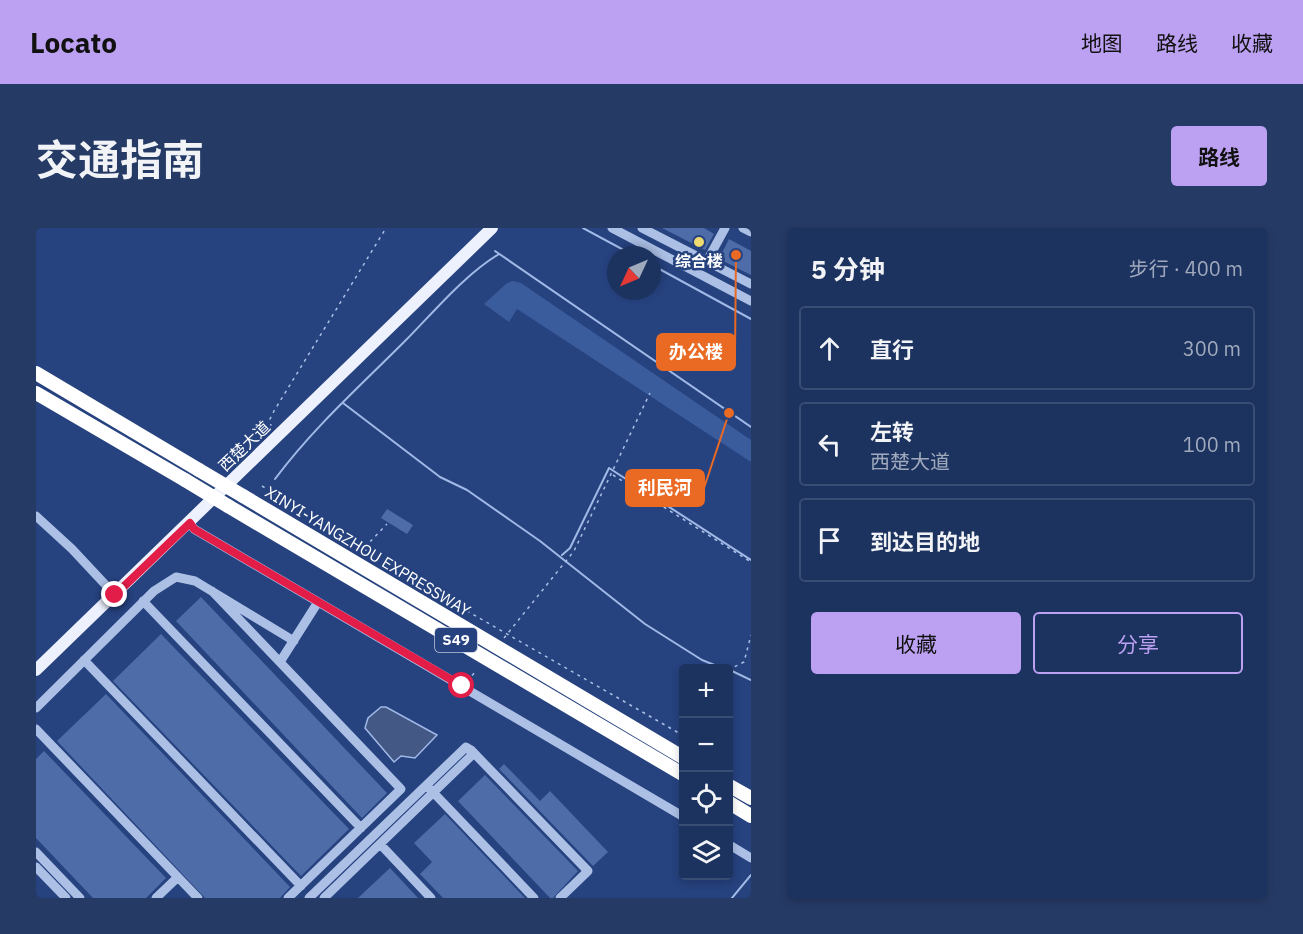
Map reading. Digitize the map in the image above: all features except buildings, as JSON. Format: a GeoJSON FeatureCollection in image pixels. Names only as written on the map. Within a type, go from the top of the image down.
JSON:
{"type":"FeatureCollection","features":[{"type":"Feature","properties":{"kind":"highway","name":"XINYI-YANGZHOU EXPRESSWAY"},"geometry":{"type":"LineString","coordinates":[[36,373],[679,755]]}},
{"type":"Feature","properties":{"kind":"highway","name":"XINYI-YANGZHOU EXPRESSWAY"},"geometry":{"type":"LineString","coordinates":[[36,393],[679,772]]}},
{"type":"Feature","properties":{"kind":"highway"},"geometry":{"type":"LineString","coordinates":[[733,788],[751,798]]}},
{"type":"Feature","properties":{"kind":"highway"},"geometry":{"type":"LineString","coordinates":[[733,805],[751,816]]}},
{"type":"Feature","properties":{"kind":"main road","name":"西楚大道"},"geometry":{"type":"LineString","coordinates":[[36,670],[492,228]]}},
{"type":"Feature","properties":{"kind":"street"},"geometry":{"type":"LineString","coordinates":[[612,228],[751,301]]}},
{"type":"Feature","properties":{"kind":"street"},"geometry":{"type":"LineString","coordinates":[[642,228],[751,284]]}},
{"type":"Feature","properties":{"kind":"street"},"geometry":{"type":"LineString","coordinates":[[707,261],[725,228]]}},
{"type":"Feature","properties":{"kind":"street"},"geometry":{"type":"LineString","coordinates":[[743,228],[751,232]]}},
{"type":"Feature","properties":{"kind":"street"},"geometry":{"type":"LineString","coordinates":[[36,516],[115,595]]}},
{"type":"Feature","properties":{"kind":"street"},"geometry":{"type":"LineString","coordinates":[[190,523],[194,529],[679,814]]}},
{"type":"Feature","properties":{"kind":"street"},"geometry":{"type":"LineString","coordinates":[[36,708],[143,601],[164,582],[176,577],[195,581],[294,641]]}},
{"type":"Feature","properties":{"kind":"street"},"geometry":{"type":"LineString","coordinates":[[212,591],[401,789],[288,898]]}},
{"type":"Feature","properties":{"kind":"street"},"geometry":{"type":"LineString","coordinates":[[143,601],[361,828]]}},
{"type":"Feature","properties":{"kind":"street"},"geometry":{"type":"LineString","coordinates":[[280,662],[318,602]]}},
{"type":"Feature","properties":{"kind":"street"},"geometry":{"type":"LineString","coordinates":[[84,660],[301,885]]}},
{"type":"Feature","properties":{"kind":"street"},"geometry":{"type":"LineString","coordinates":[[36,729],[198,898]]}},
{"type":"Feature","properties":{"kind":"street"},"geometry":{"type":"LineString","coordinates":[[309,898],[430,789],[471,756],[471,750],[588,871],[560,898]]}},
{"type":"Feature","properties":{"kind":"street"},"geometry":{"type":"LineString","coordinates":[[324,898],[380,844],[430,789]]}},
{"type":"Feature","properties":{"kind":"street"},"geometry":{"type":"LineString","coordinates":[[430,789],[534,898]]}},
{"type":"Feature","properties":{"kind":"street"},"geometry":{"type":"LineString","coordinates":[[380,844],[431,898]]}},
{"type":"Feature","properties":{"kind":"street"},"geometry":{"type":"LineString","coordinates":[[733,847],[751,858]]}},
{"type":"Feature","properties":{"kind":"street"},"geometry":{"type":"LineString","coordinates":[[36,852],[80,898]]}},
{"type":"Feature","properties":{"kind":"street"},"geometry":{"type":"LineString","coordinates":[[36,867],[66,898]]}},
{"type":"Feature","properties":{"kind":"street"},"geometry":{"type":"LineString","coordinates":[[156,898],[178,877]]}},
{"type":"Feature","properties":{"kind":"path"},"geometry":{"type":"LineString","coordinates":[[272,428],[270,419],[274,411],[386,228]]}},
{"type":"Feature","properties":{"kind":"path"},"geometry":{"type":"LineString","coordinates":[[502,641],[574,551],[613,474],[634,422],[650,393]]}},
{"type":"Feature","properties":{"kind":"path"},"geometry":{"type":"LineString","coordinates":[[613,474],[751,562]]}},
{"type":"Feature","properties":{"kind":"path"},"geometry":{"type":"LineString","coordinates":[[262,486],[507,635],[679,732]]}},
{"type":"Feature","properties":{"kind":"path"},"geometry":{"type":"LineString","coordinates":[[364,548],[387,524]]}},
{"type":"Feature","properties":{"kind":"path"},"geometry":{"type":"LineString","coordinates":[[733,668],[744,662],[751,635]]}},
{"type":"Feature","properties":{"kind":"path"},"geometry":{"type":"LineString","coordinates":[[462,686],[477,670]]}},
{"type":"Feature","properties":{"kind":"shaded area"},"geometry":{"type":"Polygon","coordinates":[[[513,281],[521,283],[751,440],[751,462],[517,309],[509,322],[484,304],[507,283],[513,281]]]}},
{"type":"Feature","properties":{"kind":"shaded area"},"geometry":{"type":"Polygon","coordinates":[[[381,707],[386,707],[437,735],[415,758],[401,756],[394,762],[365,728],[368,718],[381,707]]]}},
{"type":"Feature","properties":{"kind":"waterway"},"geometry":{"type":"LineString","coordinates":[[583,228],[616,246]]}},
{"type":"Feature","properties":{"kind":"waterway"},"geometry":{"type":"LineString","coordinates":[[495,251],[751,427]]}},
{"type":"Feature","properties":{"kind":"waterway"},"geometry":{"type":"LineString","coordinates":[[275,479],[321,425],[449,295],[499,254]]}},
{"type":"Feature","properties":{"kind":"waterway"},"geometry":{"type":"LineString","coordinates":[[661,270],[751,319]]}},
{"type":"Feature","properties":{"kind":"waterway"},"geometry":{"type":"LineString","coordinates":[[343,403],[440,477],[467,490],[540,541],[645,624],[712,664]]}},
{"type":"Feature","properties":{"kind":"waterway"},"geometry":{"type":"LineString","coordinates":[[562,555],[570,548],[609,468],[751,560]]}},
{"type":"Feature","properties":{"kind":"waterway"},"geometry":{"type":"LineString","coordinates":[[733,671],[751,680]]}},
{"type":"Feature","properties":{"kind":"waterway"},"geometry":{"type":"LineString","coordinates":[[732,898],[751,875]]}},
{"type":"Feature","properties":{"kind":"place","name":"综合楼"},"geometry":{"type":"Point","coordinates":[699,242]}},
{"type":"Feature","properties":{"kind":"place","name":"办公楼"},"geometry":{"type":"Point","coordinates":[736,255]}},
{"type":"Feature","properties":{"kind":"place","name":"利民河"},"geometry":{"type":"Point","coordinates":[729,413]}},
{"type":"Feature","properties":{"kind":"route"},"geometry":{"type":"LineString","coordinates":[[115,595],[190,523],[194,529],[462,686]]}}]}
